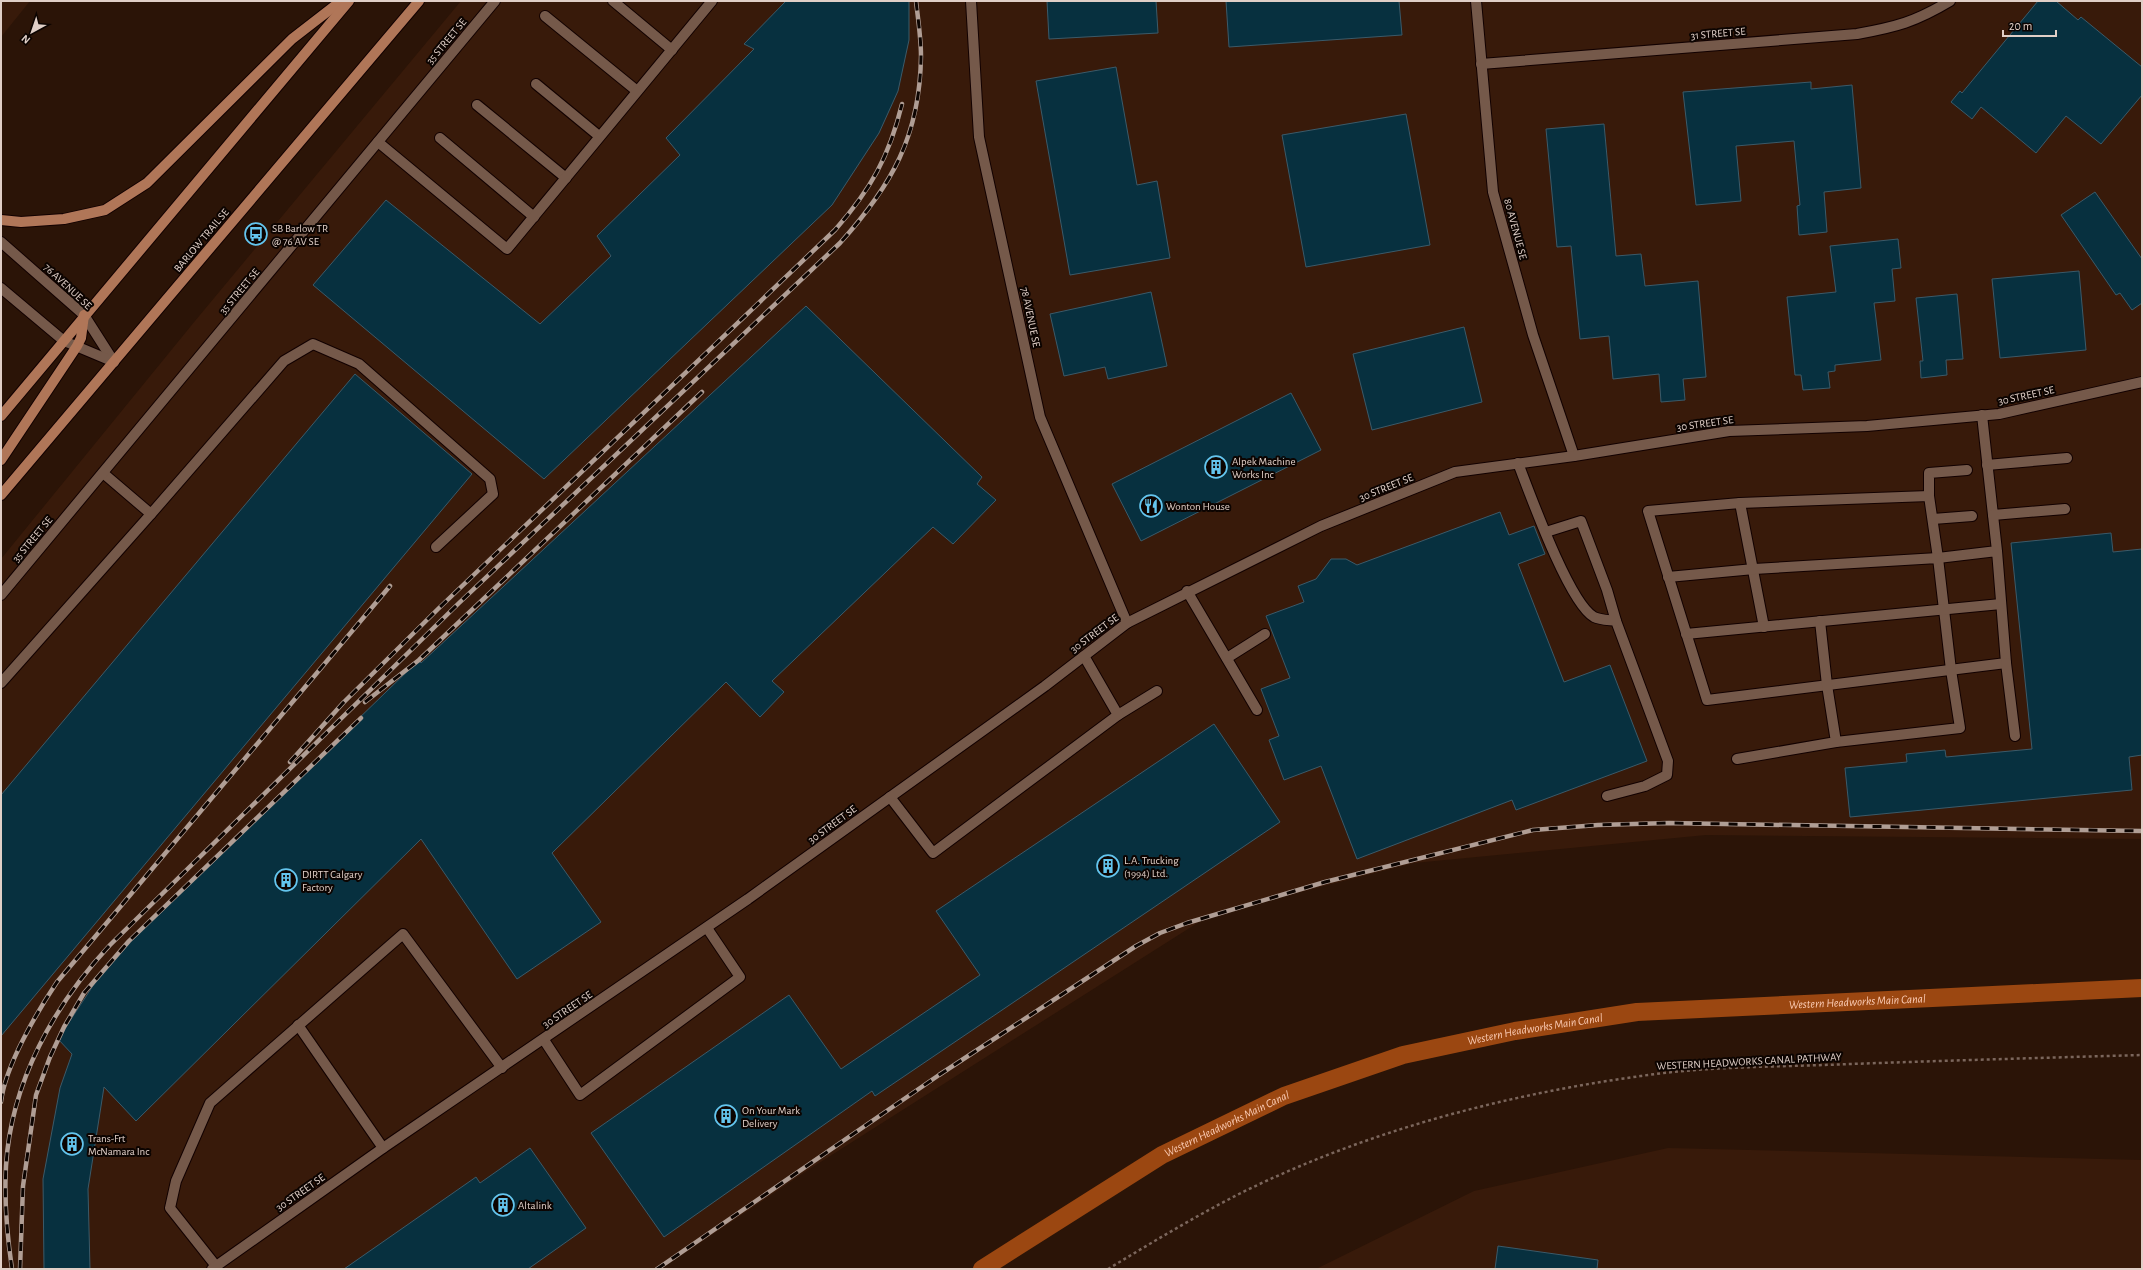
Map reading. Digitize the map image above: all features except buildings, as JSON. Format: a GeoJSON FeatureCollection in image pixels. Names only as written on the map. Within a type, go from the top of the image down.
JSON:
{"type":"FeatureCollection","features":[{"type":"Feature","properties":{"kind":"main road"},"geometry":{"type":"LineString","coordinates":[[1,220],[21,222],[64,219],[105,210],[147,183],[292,40],[341,1]]}},
{"type":"Feature","properties":{"kind":"main road"},"geometry":{"type":"LineString","coordinates":[[1,416],[84,315],[349,1]]}},
{"type":"Feature","properties":{"kind":"main road","name":"BARLOW TRAIL SE"},"geometry":{"type":"LineString","coordinates":[[1,495],[419,1]]}},
{"type":"Feature","properties":{"kind":"main road"},"geometry":{"type":"LineString","coordinates":[[1,460],[77,346],[81,338],[84,315]]}},
{"type":"Feature","properties":{"kind":"street","name":"35 STREET SE"},"geometry":{"type":"LineString","coordinates":[[1,595],[495,1]]}},
{"type":"Feature","properties":{"kind":"street"},"geometry":{"type":"LineString","coordinates":[[613,1],[672,50]]}},
{"type":"Feature","properties":{"kind":"street"},"geometry":{"type":"LineString","coordinates":[[378,142],[507,249],[712,1]]}},
{"type":"Feature","properties":{"kind":"street","name":"78 AVENUE SE"},"geometry":{"type":"LineString","coordinates":[[971,1],[979,137],[1040,417],[1127,623]]}},
{"type":"Feature","properties":{"kind":"street","name":"80 AVENUE SE"},"geometry":{"type":"LineString","coordinates":[[1476,1],[1493,192],[1532,334],[1574,456]]}},
{"type":"Feature","properties":{"kind":"street","name":"31 STREET SE"},"geometry":{"type":"LineString","coordinates":[[1481,64],[1857,34],[1897,27],[1924,17],[1950,1]]}},
{"type":"Feature","properties":{"kind":"street"},"geometry":{"type":"LineString","coordinates":[[545,16],[637,91]]}},
{"type":"Feature","properties":{"kind":"street"},"geometry":{"type":"LineString","coordinates":[[536,84],[599,136]]}},
{"type":"Feature","properties":{"kind":"street"},"geometry":{"type":"LineString","coordinates":[[477,105],[566,178]]}},
{"type":"Feature","properties":{"kind":"street"},"geometry":{"type":"LineString","coordinates":[[440,138],[534,217]]}},
{"type":"Feature","properties":{"kind":"street","name":"76 AVENUE SE"},"geometry":{"type":"LineString","coordinates":[[1,242],[84,315],[114,362]]}},
{"type":"Feature","properties":{"kind":"street"},"geometry":{"type":"LineString","coordinates":[[1,288],[64,341],[114,362]]}},
{"type":"Feature","properties":{"kind":"street"},"geometry":{"type":"LineString","coordinates":[[1,683],[284,361],[313,344],[359,364],[490,479],[493,494],[436,547]]}},
{"type":"Feature","properties":{"kind":"street","name":"30 STREET SE"},"geometry":{"type":"LineString","coordinates":[[214,1267],[383,1148],[708,928],[1084,656],[1127,623],[1187,591],[1321,526],[1455,472],[1574,456],[1729,431],[1867,426],[1999,414],[2142,382]]}},
{"type":"Feature","properties":{"kind":"street"},"geometry":{"type":"LineString","coordinates":[[1982,415],[1997,551],[2006,663],[2015,736]]}},
{"type":"Feature","properties":{"kind":"street"},"geometry":{"type":"LineString","coordinates":[[1987,466],[2067,458]]}},
{"type":"Feature","properties":{"kind":"street"},"geometry":{"type":"LineString","coordinates":[[1518,463],[1546,532],[1575,596],[1594,617],[1616,621]]}},
{"type":"Feature","properties":{"kind":"street"},"geometry":{"type":"LineString","coordinates":[[1737,759],[1836,742],[1960,728],[1951,670],[1929,496],[1929,473],[1967,470]]}},
{"type":"Feature","properties":{"kind":"street"},"geometry":{"type":"LineString","coordinates":[[103,473],[151,514]]}},
{"type":"Feature","properties":{"kind":"street"},"geometry":{"type":"LineString","coordinates":[[1929,496],[1740,503],[1648,512],[1707,700],[2006,663]]}},
{"type":"Feature","properties":{"kind":"street"},"geometry":{"type":"LineString","coordinates":[[1740,503],[1754,569],[1764,627]]}},
{"type":"Feature","properties":{"kind":"street"},"geometry":{"type":"LineString","coordinates":[[1993,515],[2065,509]]}},
{"type":"Feature","properties":{"kind":"street"},"geometry":{"type":"LineString","coordinates":[[1933,519],[1972,516]]}},
{"type":"Feature","properties":{"kind":"street"},"geometry":{"type":"LineString","coordinates":[[1546,532],[1580,521],[1607,590],[1616,621],[1668,761],[1667,775],[1645,786],[1607,796]]}},
{"type":"Feature","properties":{"kind":"street"},"geometry":{"type":"LineString","coordinates":[[1668,577],[1754,569],[1938,558],[1997,551]]}},
{"type":"Feature","properties":{"kind":"street"},"geometry":{"type":"LineString","coordinates":[[1187,591],[1257,710]]}},
{"type":"Feature","properties":{"kind":"street"},"geometry":{"type":"LineString","coordinates":[[1686,634],[2001,604]]}},
{"type":"Feature","properties":{"kind":"street"},"geometry":{"type":"LineString","coordinates":[[1820,621],[1827,685],[1836,742]]}},
{"type":"Feature","properties":{"kind":"street"},"geometry":{"type":"LineString","coordinates":[[1226,658],[1265,634]]}},
{"type":"Feature","properties":{"kind":"street"},"geometry":{"type":"LineString","coordinates":[[1084,656],[1118,715]]}},
{"type":"Feature","properties":{"kind":"street"},"geometry":{"type":"LineString","coordinates":[[890,797],[933,853],[1118,715],[1157,691]]}},
{"type":"Feature","properties":{"kind":"street"},"geometry":{"type":"LineString","coordinates":[[544,1040],[580,1095],[740,977],[708,928]]}},
{"type":"Feature","properties":{"kind":"street"},"geometry":{"type":"LineString","coordinates":[[214,1267],[170,1208],[176,1181],[210,1103],[403,934],[502,1068]]}},
{"type":"Feature","properties":{"kind":"street"},"geometry":{"type":"LineString","coordinates":[[298,1025],[383,1148]]}},
{"type":"Feature","properties":{"kind":"path","name":"WESTERN HEADWORKS CANAL PATHWAY"},"geometry":{"type":"LineString","coordinates":[[1108,1269],[1204,1212],[1292,1170],[1372,1139],[1441,1116],[1546,1091],[1643,1075],[1715,1069],[2142,1055]]}},
{"type":"Feature","properties":{"kind":"shaded area"},"geometry":{"type":"Polygon","coordinates":[[[1,1],[30,1],[1,37],[1,1]]]}},
{"type":"Feature","properties":{"kind":"shaded area"},"geometry":{"type":"Polygon","coordinates":[[[461,1],[2142,1],[2142,839],[1706,835],[1414,863],[1210,915],[808,1170],[661,1269],[1,1269],[1,559],[195,321],[461,1]]]}},
{"type":"Feature","properties":{"kind":"shaded area"},"geometry":{"type":"Polygon","coordinates":[[[1668,1148],[2142,1160],[2142,1269],[1316,1269],[1474,1191],[1668,1148]]]}},
{"type":"Feature","properties":{"kind":"waterway","name":"Western Headworks Main Canal"},"geometry":{"type":"LineString","coordinates":[[982,1269],[1162,1155],[1284,1096],[1403,1055],[1515,1031],[1637,1012],[2142,988]]}},
{"type":"Feature","properties":{"kind":"railway"},"geometry":{"type":"LineString","coordinates":[[12,1269],[7,1230],[5,1192],[6,1166],[16,1104],[26,1075],[39,1046],[71,993],[110,945],[459,603],[840,243],[858,222],[888,179],[900,158],[909,135],[919,85],[921,56],[916,1]]}},
{"type":"Feature","properties":{"kind":"railway"},"geometry":{"type":"LineString","coordinates":[[290,762],[343,703],[438,609],[835,230],[859,200],[877,172],[891,140],[902,104]]}},
{"type":"Feature","properties":{"kind":"railway"},"geometry":{"type":"LineString","coordinates":[[365,702],[419,660],[702,392]]}},
{"type":"Feature","properties":{"kind":"railway"},"geometry":{"type":"LineString","coordinates":[[1,1102],[4,1088],[15,1056],[40,1008],[57,982],[390,586]]}},
{"type":"Feature","properties":{"kind":"railway"},"geometry":{"type":"LineString","coordinates":[[20,1269],[23,1186],[36,1095],[50,1057],[64,1027],[84,993],[129,941],[361,718]]}},
{"type":"Feature","properties":{"kind":"railway"},"geometry":{"type":"LineString","coordinates":[[657,1269],[939,1075],[1136,946],[1160,933],[1187,923],[1325,882],[1533,830],[1598,825],[1669,823],[2142,831]]}},
{"type":"Feature","properties":{"kind":"place","name":"SB Barlow TR @ 76 AV SE"},"geometry":{"type":"Point","coordinates":[256,234]}},
{"type":"Feature","properties":{"kind":"place","name":"Alpek Machine Works Inc"},"geometry":{"type":"Point","coordinates":[1216,467]}},
{"type":"Feature","properties":{"kind":"place","name":"Wonton House"},"geometry":{"type":"Point","coordinates":[1151,506]}},
{"type":"Feature","properties":{"kind":"place","name":"L.A. Trucking (1994) Ltd."},"geometry":{"type":"Point","coordinates":[1108,866]}},
{"type":"Feature","properties":{"kind":"place","name":"DIRTT Calgary Factory"},"geometry":{"type":"Point","coordinates":[286,880]}},
{"type":"Feature","properties":{"kind":"place","name":"On Your Mark Delivery"},"geometry":{"type":"Point","coordinates":[726,1116]}},
{"type":"Feature","properties":{"kind":"place","name":"Trans-Frt McNamara Inc"},"geometry":{"type":"Point","coordinates":[72,1144]}},
{"type":"Feature","properties":{"kind":"place","name":"Altalink"},"geometry":{"type":"Point","coordinates":[503,1205]}}]}
